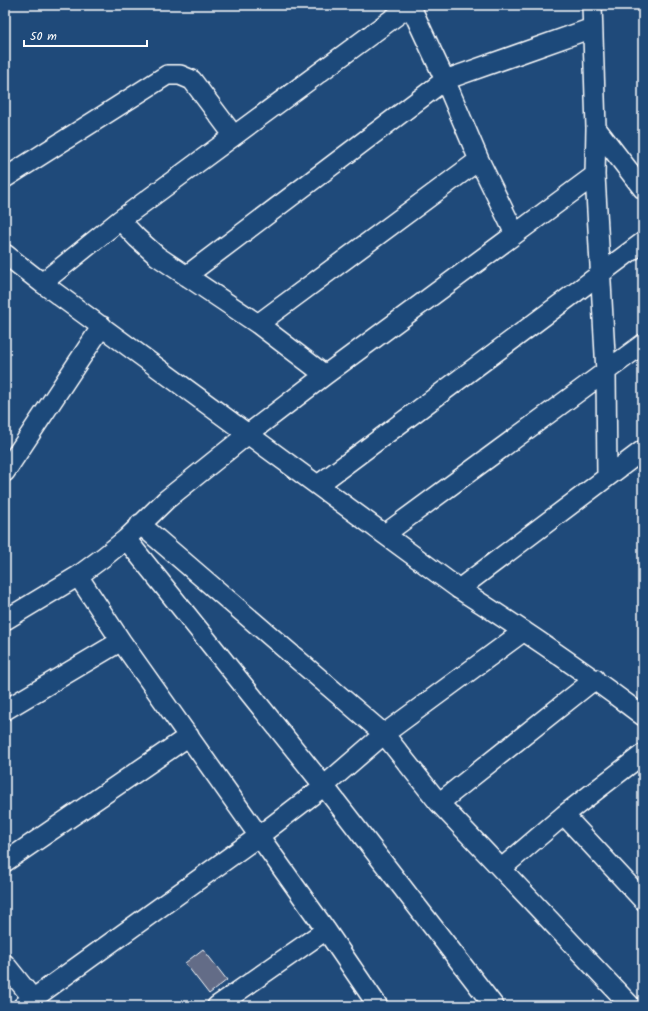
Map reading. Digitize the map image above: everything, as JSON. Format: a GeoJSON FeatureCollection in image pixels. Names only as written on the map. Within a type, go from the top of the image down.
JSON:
{"type":"FeatureCollection","features":[{"type":"Feature","properties":{"kind":"street"},"geometry":{"type":"LineString","coordinates":[[42,283],[120,220],[410,5],[445,80],[479,160],[515,234]]}},
{"type":"Feature","properties":{"kind":"street"},"geometry":{"type":"LineString","coordinates":[[592,5],[596,128],[595,175],[606,372],[608,477]]}},
{"type":"Feature","properties":{"kind":"street"},"geometry":{"type":"LineString","coordinates":[[186,276],[445,80],[592,28]]}},
{"type":"Feature","properties":{"kind":"street"},"geometry":{"type":"LineString","coordinates":[[5,178],[167,75],[180,75],[192,80],[234,136]]}},
{"type":"Feature","properties":{"kind":"street"},"geometry":{"type":"LineString","coordinates":[[596,128],[643,189]]}},
{"type":"Feature","properties":{"kind":"street"},"geometry":{"type":"LineString","coordinates":[[258,324],[479,160]]}},
{"type":"Feature","properties":{"kind":"street"},"geometry":{"type":"LineString","coordinates":[[5,620],[78,576],[105,556],[126,539],[140,524],[196,475],[248,434],[325,375],[595,175]]}},
{"type":"Feature","properties":{"kind":"street"},"geometry":{"type":"LineString","coordinates":[[120,220],[157,256],[258,324],[325,375]]}},
{"type":"Feature","properties":{"kind":"street"},"geometry":{"type":"LineString","coordinates":[[318,485],[643,242]]}},
{"type":"Feature","properties":{"kind":"street"},"geometry":{"type":"LineString","coordinates":[[5,254],[42,283],[459,589],[595,679],[643,716]]}},
{"type":"Feature","properties":{"kind":"street"},"geometry":{"type":"LineString","coordinates":[[5,472],[102,326]]}},
{"type":"Feature","properties":{"kind":"street"},"geometry":{"type":"LineString","coordinates":[[385,534],[643,344]]}},
{"type":"Feature","properties":{"kind":"street"},"geometry":{"type":"LineString","coordinates":[[459,589],[643,450]]}},
{"type":"Feature","properties":{"kind":"street"},"geometry":{"type":"LineString","coordinates":[[140,524],[384,734],[440,803],[631,1006]]}},
{"type":"Feature","properties":{"kind":"street"},"geometry":{"type":"LineString","coordinates":[[126,539],[324,786],[494,1006]]}},
{"type":"Feature","properties":{"kind":"street"},"geometry":{"type":"LineString","coordinates":[[78,576],[121,641],[326,930],[378,1006]]}},
{"type":"Feature","properties":{"kind":"street"},"geometry":{"type":"LineString","coordinates":[[5,964],[28,1002],[259,836],[324,786],[384,734],[524,631]]}},
{"type":"Feature","properties":{"kind":"street"},"geometry":{"type":"LineString","coordinates":[[5,710],[121,641]]}},
{"type":"Feature","properties":{"kind":"street"},"geometry":{"type":"LineString","coordinates":[[440,803],[595,679]]}},
{"type":"Feature","properties":{"kind":"street"},"geometry":{"type":"LineString","coordinates":[[5,862],[189,736]]}},
{"type":"Feature","properties":{"kind":"street"},"geometry":{"type":"LineString","coordinates":[[502,868],[564,815],[643,754]]}},
{"type":"Feature","properties":{"kind":"street"},"geometry":{"type":"LineString","coordinates":[[564,815],[643,900]]}},
{"type":"Feature","properties":{"kind":"street"},"geometry":{"type":"LineString","coordinates":[[226,1003],[326,930]]}},
{"type":"Feature","properties":{"kind":"building"},"geometry":{"type":"Polygon","coordinates":[[[203,949],[227,980],[209,994],[185,963],[203,949]]]}}]}
